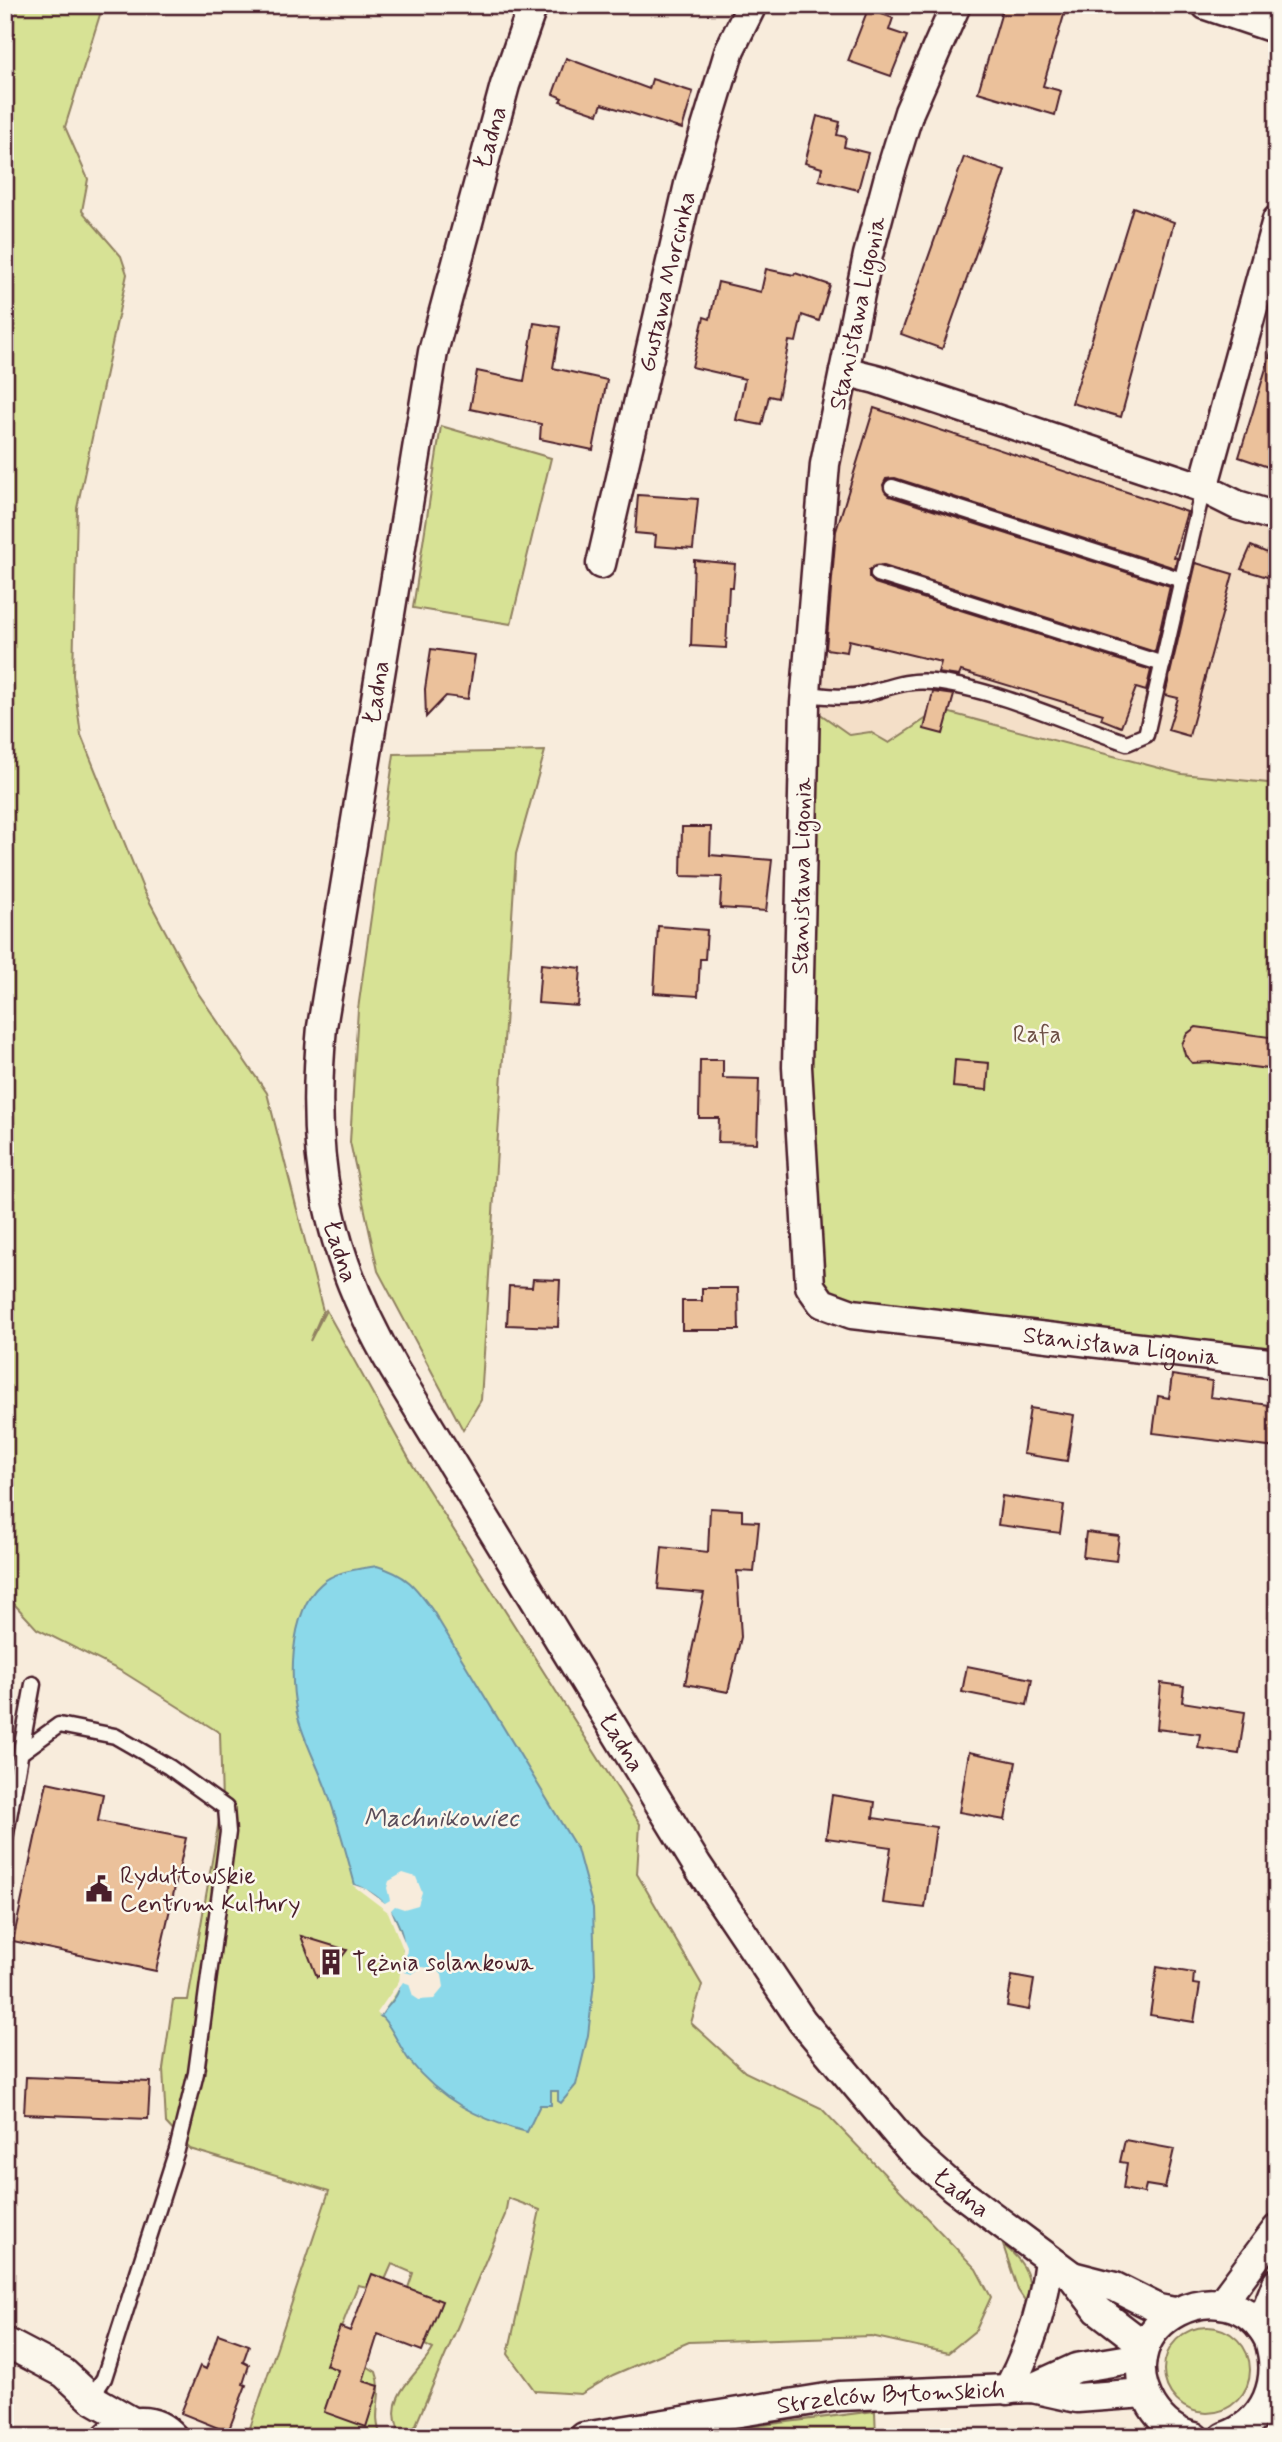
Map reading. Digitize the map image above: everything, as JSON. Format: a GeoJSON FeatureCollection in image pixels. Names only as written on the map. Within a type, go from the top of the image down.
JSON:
{"type":"FeatureCollection","features":[{"type":"Feature","properties":{"kind":"street","name":"Ładna"},"geometry":{"type":"LineString","coordinates":[[533,5],[502,97],[433,352],[324,1013],[318,1067],[319,1157],[337,1247],[352,1289],[394,1369],[704,1875],[802,2021],[910,2149],[953,2187],[1072,2276],[1098,2310],[1143,2351]]}},
{"type":"Feature","properties":{"kind":"street","name":"Gustawa Morcinka"},"geometry":{"type":"LineString","coordinates":[[601,565],[690,180],[730,49],[751,5]]}},
{"type":"Feature","properties":{"kind":"street","name":"Stanisława Ligonia"},"geometry":{"type":"LineString","coordinates":[[956,5],[909,112],[888,180],[868,256],[825,464],[806,694],[797,1067],[810,1286],[822,1303],[852,1314],[1277,1364]]}},
{"type":"Feature","properties":{"kind":"street"},"geometry":{"type":"LineString","coordinates":[[1206,5],[1277,29]]}},
{"type":"Feature","properties":{"kind":"street"},"geometry":{"type":"LineString","coordinates":[[1203,488],[1277,220]]}},
{"type":"Feature","properties":{"kind":"street"},"geometry":{"type":"LineString","coordinates":[[844,372],[876,379],[1203,488],[1237,505],[1277,517]]}},
{"type":"Feature","properties":{"kind":"street"},"geometry":{"type":"LineString","coordinates":[[1221,2304],[1277,2229]]}},
{"type":"Feature","properties":{"kind":"street"},"geometry":{"type":"LineString","coordinates":[[1020,2389],[1046,2292],[1049,2259]]}},
{"type":"Feature","properties":{"kind":"street","name":"Ładna"},"geometry":{"type":"LineString","coordinates":[[1072,2276],[1115,2287],[1159,2309],[1174,2312]]}},
{"type":"Feature","properties":{"kind":"street"},"geometry":{"type":"LineString","coordinates":[[1260,2326],[1277,2283]]}},
{"type":"Feature","properties":{"kind":"street"},"geometry":{"type":"LineString","coordinates":[[1194,2437],[1172,2428],[1159,2417],[1144,2393],[1143,2351],[1160,2323],[1174,2312],[1197,2305],[1221,2304],[1248,2316],[1260,2326],[1275,2356],[1276,2371],[1271,2398],[1254,2429],[1224,2437]]}},
{"type":"Feature","properties":{"kind":"street"},"geometry":{"type":"LineString","coordinates":[[5,2342],[64,2373],[91,2398],[134,2422],[157,2425],[173,2437]]}},
{"type":"Feature","properties":{"kind":"street","name":"Strzelców Bytomskich"},"geometry":{"type":"LineString","coordinates":[[1020,2389],[1076,2368],[1143,2351]]}},
{"type":"Feature","properties":{"kind":"street","name":"Strzelców Bytomskich"},"geometry":{"type":"LineString","coordinates":[[584,2437],[839,2396],[1020,2389],[1077,2398],[1144,2393]]}},
{"type":"Feature","properties":{"kind":"street"},"geometry":{"type":"LineString","coordinates":[[91,2398],[100,2437]]}},
{"type":"Feature","properties":{"kind":"street"},"geometry":{"type":"LineString","coordinates":[[107,2437],[134,2422]]}},
{"type":"Feature","properties":{"kind":"lane"},"geometry":{"type":"LineString","coordinates":[[892,487],[1182,580]]}},
{"type":"Feature","properties":{"kind":"lane"},"geometry":{"type":"LineString","coordinates":[[806,694],[835,697],[865,694],[888,684],[931,681],[981,693],[1127,743],[1146,735],[1203,488]]}},
{"type":"Feature","properties":{"kind":"lane"},"geometry":{"type":"LineString","coordinates":[[878,574],[1163,664]]}},
{"type":"Feature","properties":{"kind":"lane"},"geometry":{"type":"LineString","coordinates":[[5,1839],[11,1777],[23,1751],[33,1684]]}},
{"type":"Feature","properties":{"kind":"lane"},"geometry":{"type":"LineString","coordinates":[[23,1751],[59,1725],[115,1736],[169,1767],[226,1808],[228,1832],[196,2073],[169,2175],[104,2378],[91,2398]]}},
{"type":"Feature","properties":{"kind":"shaded area"},"geometry":{"type":"Polygon","coordinates":[[[844,371],[1277,517],[1277,784],[1182,774],[939,710],[889,744],[880,736],[860,732],[850,735],[816,711],[844,371]]]}},
{"type":"Feature","properties":{"kind":"green space"},"geometry":{"type":"Polygon","coordinates":[[[5,5],[103,5],[65,127],[88,179],[82,211],[121,256],[127,274],[77,508],[73,675],[81,735],[144,891],[198,993],[267,1093],[323,1311],[310,1341],[326,1310],[412,1464],[640,1824],[637,1874],[702,1985],[691,2023],[745,2072],[821,2108],[976,2269],[991,2297],[976,2330],[948,2353],[871,2336],[689,2342],[613,2375],[581,2394],[535,2391],[508,2354],[540,2210],[508,2198],[505,2215],[415,2427],[409,2431],[398,2428],[396,2405],[399,2395],[433,2349],[425,2345],[441,2302],[408,2288],[413,2273],[392,2264],[385,2280],[367,2287],[358,2285],[326,2366],[346,2370],[365,2365],[376,2372],[379,2388],[377,2421],[382,2437],[247,2437],[329,2191],[190,2149],[166,2123],[163,2069],[173,2000],[188,2000],[222,1803],[220,1733],[123,1672],[37,1629],[5,1594],[5,5]]]}},
{"type":"Feature","properties":{"kind":"green space"},"geometry":{"type":"Polygon","coordinates":[[[441,426],[551,458],[511,624],[413,608],[441,426]]]}},
{"type":"Feature","properties":{"kind":"green space","name":"Rafa"},"geometry":{"type":"Polygon","coordinates":[[[939,710],[1182,774],[1277,784],[1277,1364],[852,1314],[807,1267],[816,711],[850,735],[870,732],[889,743],[939,710]]]}},
{"type":"Feature","properties":{"kind":"green space"},"geometry":{"type":"Polygon","coordinates":[[[545,751],[516,854],[481,1400],[463,1430],[378,1271],[350,1142],[358,1009],[394,754],[545,751]]]}},
{"type":"Feature","properties":{"kind":"green space"},"geometry":{"type":"Polygon","coordinates":[[[1003,2245],[1018,2258],[1026,2272],[1030,2288],[1030,2308],[1018,2290],[1003,2245]]]}},
{"type":"Feature","properties":{"kind":"green space"},"geometry":{"type":"Polygon","coordinates":[[[1207,2327],[1231,2334],[1243,2346],[1250,2370],[1243,2394],[1231,2406],[1207,2413],[1183,2406],[1171,2394],[1164,2370],[1171,2346],[1183,2334],[1207,2327]]]}},
{"type":"Feature","properties":{"kind":"green space"},"geometry":{"type":"Polygon","coordinates":[[[875,2411],[876,2437],[699,2437],[699,2433],[875,2411]]]}},
{"type":"Feature","properties":{"kind":"water","name":"Machnikowiec"},"geometry":{"type":"Polygon","coordinates":[[[377,1566],[410,1582],[433,1611],[577,1849],[593,1908],[595,1974],[588,2035],[576,2085],[561,2103],[558,2101],[558,2091],[551,2091],[551,2105],[540,2105],[527,2132],[477,2114],[434,2086],[409,2060],[380,2016],[399,1989],[404,1958],[401,1931],[389,1909],[380,1900],[355,1885],[333,1808],[304,1736],[297,1711],[294,1652],[302,1613],[310,1597],[321,1584],[333,1576],[377,1566]]]}},
{"type":"Feature","properties":{"kind":"pier"},"geometry":{"type":"Polygon","coordinates":[[[403,1873],[416,1877],[422,1892],[418,1905],[404,1909],[395,1906],[391,1910],[407,1948],[405,1972],[412,1974],[422,1967],[437,1969],[442,1975],[444,1987],[434,1999],[419,2000],[413,1996],[409,1984],[403,1982],[380,2016],[377,2013],[399,1981],[403,1949],[388,1912],[351,1884],[366,1889],[385,1903],[390,1900],[387,1888],[389,1881],[403,1873]]]}},
{"type":"Feature","properties":{"kind":"building"},"geometry":{"type":"Polygon","coordinates":[[[1004,5],[1067,5],[1043,86],[1061,91],[1055,115],[978,92],[1004,5]]]}},
{"type":"Feature","properties":{"kind":"building"},"geometry":{"type":"Polygon","coordinates":[[[868,9],[893,18],[889,30],[907,36],[891,76],[848,61],[868,9]]]}},
{"type":"Feature","properties":{"kind":"building"},"geometry":{"type":"Polygon","coordinates":[[[566,58],[649,89],[652,79],[693,92],[682,129],[602,104],[598,114],[560,101],[562,98],[553,94],[566,58]]]}},
{"type":"Feature","properties":{"kind":"building"},"geometry":{"type":"Polygon","coordinates":[[[817,116],[840,122],[837,135],[846,137],[844,147],[868,153],[858,190],[819,180],[822,168],[805,163],[817,116]]]}},
{"type":"Feature","properties":{"kind":"building"},"geometry":{"type":"Polygon","coordinates":[[[964,157],[1005,171],[942,349],[901,334],[964,157]]]}},
{"type":"Feature","properties":{"kind":"building"},"geometry":{"type":"Polygon","coordinates":[[[1133,207],[1174,222],[1121,417],[1072,403],[1133,207]]]}},
{"type":"Feature","properties":{"kind":"building"},"geometry":{"type":"Polygon","coordinates":[[[766,269],[794,275],[795,273],[830,285],[819,321],[802,315],[796,342],[789,341],[778,398],[769,396],[762,425],[736,420],[745,379],[692,367],[704,317],[710,319],[718,282],[761,292],[766,269]]]}},
{"type":"Feature","properties":{"kind":"building"},"geometry":{"type":"Polygon","coordinates":[[[534,323],[560,327],[553,368],[607,380],[593,450],[540,439],[541,424],[470,409],[477,371],[524,381],[534,323]]]}},
{"type":"Feature","properties":{"kind":"building"},"geometry":{"type":"Polygon","coordinates":[[[1271,352],[1277,353],[1277,470],[1239,457],[1271,352]]]}},
{"type":"Feature","properties":{"kind":"building"},"geometry":{"type":"Polygon","coordinates":[[[874,408],[1187,512],[1174,557],[1177,558],[1175,568],[895,478],[886,479],[883,485],[889,496],[1170,586],[1155,652],[881,565],[869,570],[869,577],[875,583],[1151,670],[1146,691],[1136,688],[1121,727],[1101,719],[1103,714],[961,671],[959,676],[938,673],[941,662],[849,640],[847,652],[826,649],[836,531],[874,408]]]}},
{"type":"Feature","properties":{"kind":"building"},"geometry":{"type":"Polygon","coordinates":[[[638,495],[698,499],[693,549],[655,546],[656,535],[635,533],[638,495]]]}},
{"type":"Feature","properties":{"kind":"building"},"geometry":{"type":"Polygon","coordinates":[[[1251,546],[1277,557],[1277,580],[1241,569],[1251,546]]]}},
{"type":"Feature","properties":{"kind":"building"},"geometry":{"type":"Polygon","coordinates":[[[694,560],[735,564],[733,587],[729,587],[726,648],[691,646],[694,560]]]}},
{"type":"Feature","properties":{"kind":"building"},"geometry":{"type":"Polygon","coordinates":[[[1196,563],[1233,574],[1189,736],[1168,730],[1178,698],[1165,695],[1196,563]]]}},
{"type":"Feature","properties":{"kind":"building"},"geometry":{"type":"Polygon","coordinates":[[[431,649],[475,655],[468,699],[446,696],[426,717],[425,689],[431,649]]]}},
{"type":"Feature","properties":{"kind":"building"},"geometry":{"type":"Polygon","coordinates":[[[933,692],[954,695],[943,734],[924,729],[933,692]]]}},
{"type":"Feature","properties":{"kind":"building"},"geometry":{"type":"Polygon","coordinates":[[[682,827],[711,827],[710,855],[772,860],[766,911],[720,908],[722,877],[681,876],[682,827]]]}},
{"type":"Feature","properties":{"kind":"building"},"geometry":{"type":"Polygon","coordinates":[[[658,926],[707,930],[705,959],[700,959],[698,996],[654,993],[658,926]]]}},
{"type":"Feature","properties":{"kind":"building"},"geometry":{"type":"Polygon","coordinates":[[[541,964],[581,968],[578,1006],[538,1003],[541,964]]]}},
{"type":"Feature","properties":{"kind":"building"},"geometry":{"type":"Polygon","coordinates":[[[1196,1027],[1277,1038],[1277,1070],[1211,1062],[1192,1063],[1185,1055],[1182,1044],[1187,1034],[1196,1027]]]}},
{"type":"Feature","properties":{"kind":"building"},"geometry":{"type":"Polygon","coordinates":[[[700,1060],[723,1060],[723,1078],[759,1079],[757,1143],[718,1142],[719,1118],[699,1118],[700,1060]]]}},
{"type":"Feature","properties":{"kind":"building"},"geometry":{"type":"Polygon","coordinates":[[[955,1060],[989,1063],[987,1090],[953,1087],[955,1060]]]}},
{"type":"Feature","properties":{"kind":"building"},"geometry":{"type":"Polygon","coordinates":[[[533,1279],[560,1280],[558,1327],[507,1325],[509,1286],[532,1287],[533,1279]]]}},
{"type":"Feature","properties":{"kind":"building"},"geometry":{"type":"Polygon","coordinates":[[[702,1288],[738,1288],[739,1330],[682,1330],[682,1301],[702,1301],[702,1288]]]}},
{"type":"Feature","properties":{"kind":"building"},"geometry":{"type":"Polygon","coordinates":[[[1172,1375],[1212,1381],[1210,1397],[1277,1406],[1277,1448],[1153,1433],[1158,1396],[1169,1398],[1172,1375]]]}},
{"type":"Feature","properties":{"kind":"building"},"geometry":{"type":"Polygon","coordinates":[[[1030,1408],[1074,1415],[1067,1461],[1023,1454],[1030,1408]]]}},
{"type":"Feature","properties":{"kind":"building"},"geometry":{"type":"Polygon","coordinates":[[[1002,1496],[1064,1505],[1060,1533],[998,1525],[1002,1496]]]}},
{"type":"Feature","properties":{"kind":"building"},"geometry":{"type":"Polygon","coordinates":[[[710,1508],[742,1510],[742,1521],[759,1522],[754,1572],[737,1571],[741,1637],[728,1692],[685,1684],[704,1593],[658,1589],[662,1547],[708,1552],[710,1508]]]}},
{"type":"Feature","properties":{"kind":"building"},"geometry":{"type":"Polygon","coordinates":[[[1086,1532],[1119,1536],[1116,1561],[1083,1557],[1086,1532]]]}},
{"type":"Feature","properties":{"kind":"building"},"geometry":{"type":"Polygon","coordinates":[[[967,1666],[1032,1679],[1027,1705],[962,1692],[967,1666]]]}},
{"type":"Feature","properties":{"kind":"building"},"geometry":{"type":"Polygon","coordinates":[[[1161,1683],[1184,1686],[1182,1702],[1245,1712],[1239,1754],[1198,1748],[1200,1734],[1157,1729],[1161,1683]]]}},
{"type":"Feature","properties":{"kind":"building"},"geometry":{"type":"Polygon","coordinates":[[[969,1752],[1016,1762],[1005,1820],[959,1812],[969,1752]]]}},
{"type":"Feature","properties":{"kind":"building","name":"Rydułtowskie Centrum Kultury"},"geometry":{"type":"Polygon","coordinates":[[[47,1782],[103,1794],[98,1821],[186,1838],[156,1971],[13,1941],[47,1782]]]}},
{"type":"Feature","properties":{"kind":"building"},"geometry":{"type":"Polygon","coordinates":[[[832,1795],[875,1802],[873,1818],[936,1827],[925,1908],[883,1903],[891,1847],[826,1838],[832,1795]]]}},
{"type":"Feature","properties":{"kind":"building"},"geometry":{"type":"Polygon","coordinates":[[[301,1936],[347,1950],[331,1971],[317,1977],[301,1936]]]}},
{"type":"Feature","properties":{"kind":"building"},"geometry":{"type":"Polygon","coordinates":[[[1157,1967],[1194,1973],[1193,1984],[1200,1985],[1194,2022],[1150,2015],[1157,1967]]]}},
{"type":"Feature","properties":{"kind":"building"},"geometry":{"type":"Polygon","coordinates":[[[1012,1976],[1034,1980],[1029,2010],[1007,2006],[1012,1976]]]}},
{"type":"Feature","properties":{"kind":"building"},"geometry":{"type":"Polygon","coordinates":[[[26,2077],[150,2082],[148,2119],[24,2114],[26,2077]]]}},
{"type":"Feature","properties":{"kind":"building"},"geometry":{"type":"Polygon","coordinates":[[[1125,2140],[1174,2149],[1165,2188],[1146,2185],[1144,2193],[1123,2189],[1127,2163],[1120,2162],[1125,2140]]]}},
{"type":"Feature","properties":{"kind":"building"},"geometry":{"type":"Polygon","coordinates":[[[372,2274],[442,2301],[422,2351],[378,2334],[363,2381],[379,2386],[366,2427],[324,2412],[338,2370],[326,2365],[340,2327],[350,2331],[372,2274]]]}},
{"type":"Feature","properties":{"kind":"building"},"geometry":{"type":"Polygon","coordinates":[[[218,2334],[249,2345],[243,2362],[249,2365],[243,2384],[246,2385],[228,2432],[181,2413],[200,2366],[206,2369],[218,2334]]]}},
{"type":"Feature","properties":{"kind":"place","name":"Rydułtowskie Centrum Kultury"},"geometry":{"type":"Point","coordinates":[99,1889]}},
{"type":"Feature","properties":{"kind":"place","name":"Tężnia solankowa"},"geometry":{"type":"Point","coordinates":[331,1962]}}]}
